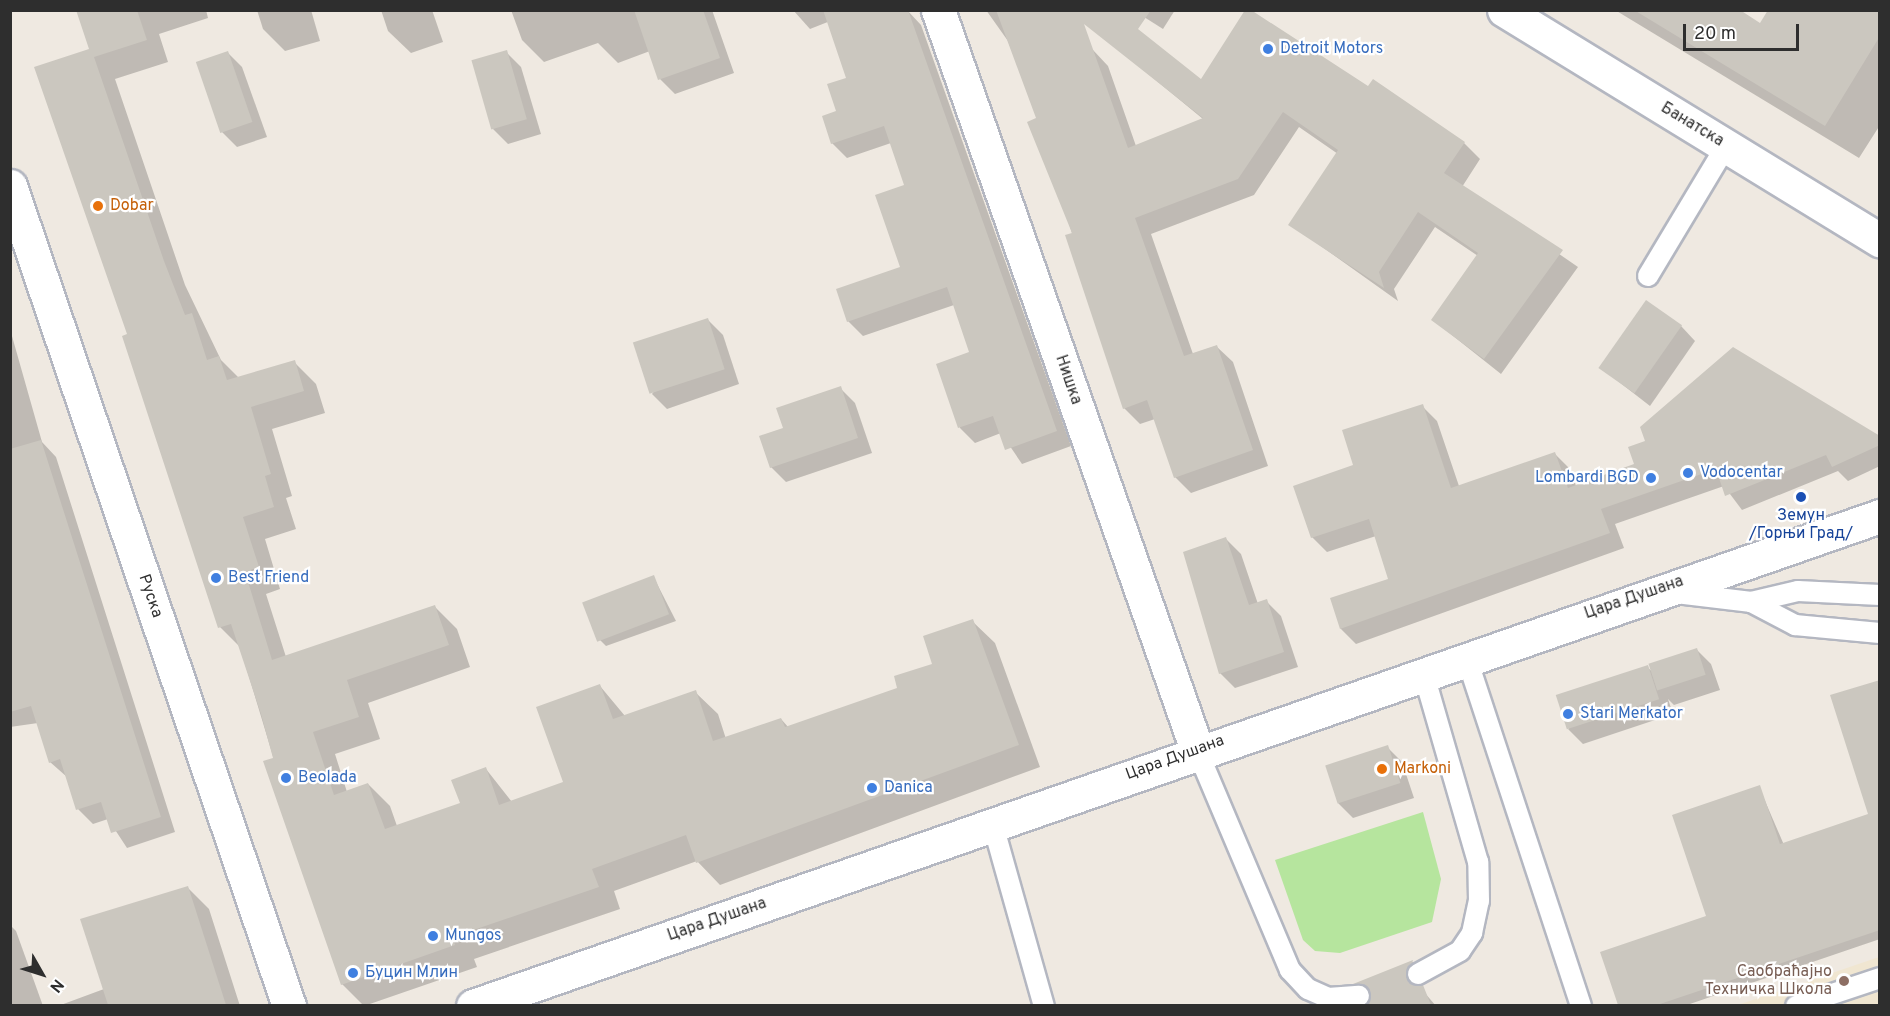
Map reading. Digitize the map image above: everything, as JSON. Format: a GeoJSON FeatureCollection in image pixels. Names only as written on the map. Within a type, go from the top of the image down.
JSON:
{"type":"FeatureCollection","features":[{"type":"Feature","properties":{"kind":"street","name":"Нишка"},"geometry":{"type":"LineString","coordinates":[[938,10],[1197,750]]}},
{"type":"Feature","properties":{"kind":"street","name":"Банатска"},"geometry":{"type":"LineString","coordinates":[[1504,10],[1880,240]]}},
{"type":"Feature","properties":{"kind":"street","name":"Руска"},"geometry":{"type":"LineString","coordinates":[[10,186],[289,1005]]}},
{"type":"Feature","properties":{"kind":"street","name":"Цара Душана"},"geometry":{"type":"LineString","coordinates":[[473,1005],[993,825],[1197,750],[1466,656],[1880,516]]}},
{"type":"Feature","properties":{"kind":"lane"},"geometry":{"type":"LineString","coordinates":[[1648,276],[1726,146]]}},
{"type":"Feature","properties":{"kind":"lane"},"geometry":{"type":"LineString","coordinates":[[1655,591],[1751,602],[1798,591],[1880,595]]}},
{"type":"Feature","properties":{"kind":"lane"},"geometry":{"type":"LineString","coordinates":[[1751,602],[1795,626],[1880,633]]}},
{"type":"Feature","properties":{"kind":"lane"},"geometry":{"type":"LineString","coordinates":[[1466,656],[1581,1005]]}},
{"type":"Feature","properties":{"kind":"lane"},"geometry":{"type":"LineString","coordinates":[[1418,974],[1460,951],[1472,933],[1479,901],[1478,862],[1424,672]]}},
{"type":"Feature","properties":{"kind":"lane"},"geometry":{"type":"LineString","coordinates":[[1197,750],[1290,970],[1308,989],[1328,998],[1359,996]]}},
{"type":"Feature","properties":{"kind":"lane"},"geometry":{"type":"LineString","coordinates":[[993,825],[1044,1005]]}},
{"type":"Feature","properties":{"kind":"lane"},"geometry":{"type":"LineString","coordinates":[[1796,1005],[1880,978]]}},
{"type":"Feature","properties":{"kind":"shaded area","name":"Саобраћајно Техничка Школа"},"geometry":{"type":"Polygon","coordinates":[[[1879,957],[1879,1005],[1738,1005],[1879,957]]]}},
{"type":"Feature","properties":{"kind":"green space"},"geometry":{"type":"Polygon","coordinates":[[[1423,812],[1441,879],[1432,922],[1340,953],[1315,951],[1303,940],[1275,860],[1423,812]]]}},
{"type":"Feature","properties":{"kind":"building"},"geometry":{"type":"Polygon","coordinates":[[[76,10],[137,10],[147,40],[94,57],[164,261],[185,315],[192,313],[207,360],[219,356],[227,380],[295,360],[304,391],[251,407],[271,474],[265,476],[274,507],[243,517],[259,567],[245,572],[272,660],[435,605],[449,645],[347,680],[359,717],[313,732],[334,795],[368,783],[385,829],[460,803],[451,780],[486,767],[499,805],[563,782],[536,707],[600,684],[613,719],[696,690],[713,741],[781,718],[785,727],[897,688],[894,676],[932,664],[923,636],[973,619],[1019,745],[696,863],[686,835],[592,869],[599,887],[453,937],[455,945],[341,985],[263,761],[273,758],[231,624],[218,628],[122,336],[127,334],[34,67],[89,49],[76,10]]]}},
{"type":"Feature","properties":{"kind":"building"},"geometry":{"type":"Polygon","coordinates":[[[634,10],[703,10],[720,58],[658,80],[634,10]]]}},
{"type":"Feature","properties":{"kind":"building"},"geometry":{"type":"Polygon","coordinates":[[[823,10],[908,10],[1057,431],[1005,450],[993,416],[958,428],[936,364],[969,352],[947,287],[847,322],[836,289],[900,267],[875,195],[904,185],[884,126],[831,144],[822,116],[836,111],[827,84],[846,78],[823,10]]]}},
{"type":"Feature","properties":{"kind":"building"},"geometry":{"type":"Polygon","coordinates":[[[996,10],[1151,10],[1138,29],[1201,79],[1245,10],[1251,10],[1368,86],[1373,79],[1465,142],[1444,173],[1563,250],[1484,359],[1431,320],[1478,253],[1418,212],[1379,272],[1384,288],[1288,225],[1338,150],[1283,112],[1238,179],[1135,218],[1184,356],[1217,345],[1253,450],[1174,478],[1147,400],[1123,409],[1065,235],[1072,233],[1027,122],[1036,118],[996,10]],[[1084,24],[1128,148],[1203,118],[1084,24]]]}},
{"type":"Feature","properties":{"kind":"building"},"geometry":{"type":"Polygon","coordinates":[[[1634,10],[1740,10],[1760,23],[1768,10],[1880,10],[1880,36],[1825,126],[1634,10]]]}},
{"type":"Feature","properties":{"kind":"building"},"geometry":{"type":"Polygon","coordinates":[[[507,50],[527,119],[491,129],[471,60],[507,50]]]}},
{"type":"Feature","properties":{"kind":"building"},"geometry":{"type":"Polygon","coordinates":[[[228,51],[252,122],[220,133],[196,62],[228,51]]]}},
{"type":"Feature","properties":{"kind":"building"},"geometry":{"type":"Polygon","coordinates":[[[1646,300],[1682,325],[1634,393],[1598,368],[1646,300]]]}},
{"type":"Feature","properties":{"kind":"building"},"geometry":{"type":"Polygon","coordinates":[[[708,318],[725,369],[650,394],[633,342],[708,318]]]}},
{"type":"Feature","properties":{"kind":"building"},"geometry":{"type":"Polygon","coordinates":[[[1733,347],[1880,436],[1880,445],[1832,467],[1826,455],[1725,496],[1716,469],[1601,509],[1610,533],[1340,629],[1330,598],[1388,579],[1369,519],[1311,538],[1293,486],[1353,465],[1342,430],[1423,404],[1451,488],[1555,452],[1568,488],[1634,464],[1628,447],[1645,441],[1640,427],[1733,347]]]}},
{"type":"Feature","properties":{"kind":"building"},"geometry":{"type":"Polygon","coordinates":[[[841,386],[858,438],[770,468],[759,436],[783,428],[776,408],[841,386]]]}},
{"type":"Feature","properties":{"kind":"building"},"geometry":{"type":"Polygon","coordinates":[[[41,440],[161,817],[111,833],[101,802],[76,810],[60,759],[49,763],[31,706],[10,712],[10,449],[41,440]]]}},
{"type":"Feature","properties":{"kind":"building"},"geometry":{"type":"Polygon","coordinates":[[[1226,537],[1249,605],[1267,599],[1284,652],[1219,674],[1183,552],[1226,537]]]}},
{"type":"Feature","properties":{"kind":"building"},"geometry":{"type":"Polygon","coordinates":[[[654,575],[669,614],[597,642],[582,603],[654,575]]]}},
{"type":"Feature","properties":{"kind":"building"},"geometry":{"type":"Polygon","coordinates":[[[1697,648],[1706,675],[1657,690],[1648,664],[1697,648]]]}},
{"type":"Feature","properties":{"kind":"building"},"geometry":{"type":"Polygon","coordinates":[[[1648,665],[1659,699],[1567,729],[1556,695],[1648,665]]]}},
{"type":"Feature","properties":{"kind":"building"},"geometry":{"type":"Polygon","coordinates":[[[1880,680],[1880,930],[1657,1005],[1618,1005],[1600,952],[1706,916],[1672,815],[1760,785],[1780,844],[1868,814],[1830,695],[1880,680]]]}},
{"type":"Feature","properties":{"kind":"building"},"geometry":{"type":"Polygon","coordinates":[[[1388,745],[1400,783],[1338,803],[1325,765],[1388,745]]]}},
{"type":"Feature","properties":{"kind":"building"},"geometry":{"type":"Polygon","coordinates":[[[188,886],[226,1005],[108,1005],[80,919],[188,886]]]}},
{"type":"Feature","properties":{"kind":"building"},"geometry":{"type":"Polygon","coordinates":[[[1413,960],[1407,979],[1423,985],[1431,1005],[1366,1005],[1369,990],[1353,984],[1413,960]]]}},
{"type":"Feature","properties":{"kind":"place","name":"Detroit Motors"},"geometry":{"type":"Point","coordinates":[1268,49]}},
{"type":"Feature","properties":{"kind":"place","name":"Dobar"},"geometry":{"type":"Point","coordinates":[98,206]}},
{"type":"Feature","properties":{"kind":"place","name":"Vodocentar"},"geometry":{"type":"Point","coordinates":[1688,473]}},
{"type":"Feature","properties":{"kind":"place","name":"Lombardi BGD"},"geometry":{"type":"Point","coordinates":[1651,478]}},
{"type":"Feature","properties":{"kind":"place","name":"Земун /Горњи Град/"},"geometry":{"type":"Point","coordinates":[1801,497]}},
{"type":"Feature","properties":{"kind":"place","name":"Best Friend"},"geometry":{"type":"Point","coordinates":[216,578]}},
{"type":"Feature","properties":{"kind":"place","name":"Stari Merkator"},"geometry":{"type":"Point","coordinates":[1568,714]}},
{"type":"Feature","properties":{"kind":"place","name":"Markoni"},"geometry":{"type":"Point","coordinates":[1382,769]}},
{"type":"Feature","properties":{"kind":"place","name":"Beolada"},"geometry":{"type":"Point","coordinates":[286,778]}},
{"type":"Feature","properties":{"kind":"place","name":"Danica"},"geometry":{"type":"Point","coordinates":[872,788]}},
{"type":"Feature","properties":{"kind":"place","name":"Mungos"},"geometry":{"type":"Point","coordinates":[433,936]}},
{"type":"Feature","properties":{"kind":"place","name":"Буцин Млин"},"geometry":{"type":"Point","coordinates":[353,973]}},
{"type":"Feature","properties":{"kind":"place","name":"Саобраћајно Техничка Школа"},"geometry":{"type":"Point","coordinates":[1844,981]}}]}
